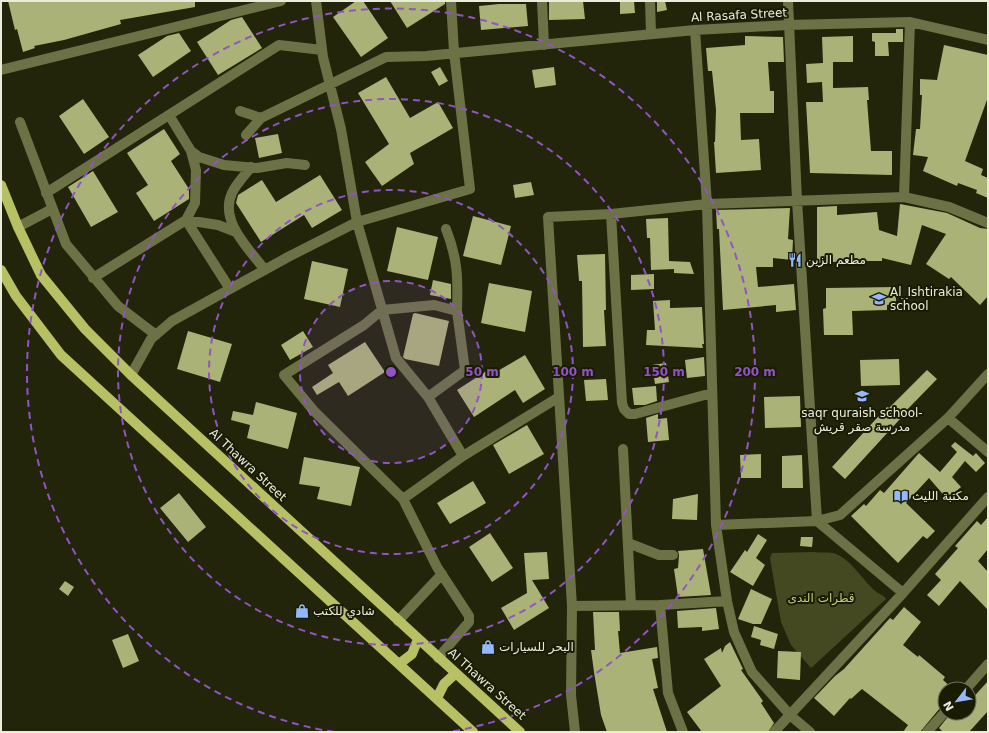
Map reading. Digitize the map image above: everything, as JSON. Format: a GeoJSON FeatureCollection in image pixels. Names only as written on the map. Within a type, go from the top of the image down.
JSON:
{"type":"FeatureCollection","features":[{"type":"Feature","properties":{"kind":"main road","name":"Al Thawra Street"},"geometry":{"type":"LineString","coordinates":[[1,185],[18,227],[41,275],[85,329],[131,375],[455,674],[520,732]]}},
{"type":"Feature","properties":{"kind":"main road"},"geometry":{"type":"LineString","coordinates":[[1,270],[16,296],[61,354],[473,732]]}},
{"type":"Feature","properties":{"kind":"main road"},"geometry":{"type":"LineString","coordinates":[[399,664],[412,654],[418,639]]}},
{"type":"Feature","properties":{"kind":"main road"},"geometry":{"type":"LineString","coordinates":[[436,698],[444,684],[455,674]]}},
{"type":"Feature","properties":{"kind":"street"},"geometry":{"type":"LineString","coordinates":[[1,70],[281,1]]}},
{"type":"Feature","properties":{"kind":"street"},"geometry":{"type":"LineString","coordinates":[[316,1],[322,50],[341,130],[357,222],[396,358],[428,397],[463,456]]}},
{"type":"Feature","properties":{"kind":"street"},"geometry":{"type":"LineString","coordinates":[[131,375],[151,339],[172,321],[230,289],[357,222],[470,189],[454,52],[451,1]]}},
{"type":"Feature","properties":{"kind":"street"},"geometry":{"type":"LineString","coordinates":[[542,1],[544,45]]}},
{"type":"Feature","properties":{"kind":"street"},"geometry":{"type":"LineString","coordinates":[[650,1],[651,34]]}},
{"type":"Feature","properties":{"kind":"street"},"geometry":{"type":"LineString","coordinates":[[788,1],[796,200],[817,521],[903,593]]}},
{"type":"Feature","properties":{"kind":"street"},"geometry":{"type":"LineString","coordinates":[[904,197],[910,22]]}},
{"type":"Feature","properties":{"kind":"street","name":"Al Rasafa Street"},"geometry":{"type":"LineString","coordinates":[[261,118],[330,86],[386,57],[490,50],[694,30],[788,25],[910,22],[988,40]]}},
{"type":"Feature","properties":{"kind":"street"},"geometry":{"type":"LineString","coordinates":[[694,30],[707,204],[716,525],[727,601],[734,632],[752,672],[791,716],[810,732]]}},
{"type":"Feature","properties":{"kind":"street"},"geometry":{"type":"LineString","coordinates":[[46,193],[279,45],[322,50]]}},
{"type":"Feature","properties":{"kind":"street"},"geometry":{"type":"LineString","coordinates":[[240,111],[261,118],[246,135]]}},
{"type":"Feature","properties":{"kind":"street"},"geometry":{"type":"LineString","coordinates":[[92,278],[186,220],[195,203],[196,170],[191,151],[169,115]]}},
{"type":"Feature","properties":{"kind":"street"},"geometry":{"type":"LineString","coordinates":[[20,122],[66,244],[92,278],[118,306],[156,335]]}},
{"type":"Feature","properties":{"kind":"street"},"geometry":{"type":"LineString","coordinates":[[191,151],[199,157],[224,166],[257,168],[287,163],[305,165]]}},
{"type":"Feature","properties":{"kind":"street"},"geometry":{"type":"LineString","coordinates":[[250,167],[232,193],[230,201],[231,217],[236,232],[265,270]]}},
{"type":"Feature","properties":{"kind":"street"},"geometry":{"type":"LineString","coordinates":[[575,732],[571,695],[572,606],[548,217],[611,214],[707,204],[904,197],[949,207],[988,223]]}},
{"type":"Feature","properties":{"kind":"street"},"geometry":{"type":"LineString","coordinates":[[18,227],[52,209]]}},
{"type":"Feature","properties":{"kind":"street"},"geometry":{"type":"LineString","coordinates":[[611,214],[622,403],[624,409],[629,414],[635,414],[712,393]]}},
{"type":"Feature","properties":{"kind":"street"},"geometry":{"type":"LineString","coordinates":[[186,220],[218,225],[236,232]]}},
{"type":"Feature","properties":{"kind":"street"},"geometry":{"type":"LineString","coordinates":[[186,220],[230,289]]}},
{"type":"Feature","properties":{"kind":"street"},"geometry":{"type":"LineString","coordinates":[[428,397],[465,370],[457,311],[458,273],[454,251],[446,229]]}},
{"type":"Feature","properties":{"kind":"street"},"geometry":{"type":"LineString","coordinates":[[438,658],[469,622],[470,616],[442,574],[403,500],[314,411],[284,375],[364,324],[382,310],[434,305],[457,311]]}},
{"type":"Feature","properties":{"kind":"street"},"geometry":{"type":"LineString","coordinates":[[716,525],[817,521],[840,515],[948,418],[988,374]]}},
{"type":"Feature","properties":{"kind":"street"},"geometry":{"type":"LineString","coordinates":[[403,500],[463,456],[559,397]]}},
{"type":"Feature","properties":{"kind":"street"},"geometry":{"type":"LineString","coordinates":[[948,418],[988,452]]}},
{"type":"Feature","properties":{"kind":"street"},"geometry":{"type":"LineString","coordinates":[[623,449],[631,606]]}},
{"type":"Feature","properties":{"kind":"street"},"geometry":{"type":"LineString","coordinates":[[774,732],[791,716],[988,497]]}},
{"type":"Feature","properties":{"kind":"street"},"geometry":{"type":"LineString","coordinates":[[628,543],[659,555],[673,555]]}},
{"type":"Feature","properties":{"kind":"street"},"geometry":{"type":"LineString","coordinates":[[398,621],[442,574]]}},
{"type":"Feature","properties":{"kind":"street"},"geometry":{"type":"LineString","coordinates":[[572,606],[631,606],[727,601]]}},
{"type":"Feature","properties":{"kind":"street"},"geometry":{"type":"LineString","coordinates":[[660,605],[668,693],[683,732]]}},
{"type":"Feature","properties":{"kind":"street"},"geometry":{"type":"LineString","coordinates":[[973,681],[988,664]]}},
{"type":"Feature","properties":{"kind":"street"},"geometry":{"type":"LineString","coordinates":[[926,732],[937,720]]}},
{"type":"Feature","properties":{"kind":"green space","name":"قطرات الندى"},"geometry":{"type":"Polygon","coordinates":[[[772,553],[833,553],[839,555],[850,564],[874,590],[886,599],[811,668],[791,645],[781,622],[770,558],[772,553]]]}},
{"type":"Feature","properties":{"kind":"building"},"geometry":{"type":"Polygon","coordinates":[[[8,1],[195,1],[195,7],[120,20],[121,24],[64,40],[34,46],[35,48],[23,52],[17,29],[15,30],[8,1]]]}},
{"type":"Feature","properties":{"kind":"building"},"geometry":{"type":"Polygon","coordinates":[[[356,1],[363,1],[388,38],[361,57],[333,17],[356,1]]]}},
{"type":"Feature","properties":{"kind":"building"},"geometry":{"type":"Polygon","coordinates":[[[390,1],[445,1],[445,4],[407,28],[390,1]]]}},
{"type":"Feature","properties":{"kind":"building"},"geometry":{"type":"Polygon","coordinates":[[[549,1],[583,1],[585,19],[549,20],[549,1]]]}},
{"type":"Feature","properties":{"kind":"building"},"geometry":{"type":"Polygon","coordinates":[[[620,1],[634,1],[635,13],[620,14],[620,1]]]}},
{"type":"Feature","properties":{"kind":"building"},"geometry":{"type":"Polygon","coordinates":[[[665,1],[667,10],[657,12],[657,2],[665,1]]]}},
{"type":"Feature","properties":{"kind":"building"},"geometry":{"type":"Polygon","coordinates":[[[526,4],[528,26],[481,30],[479,6],[526,4]]]}},
{"type":"Feature","properties":{"kind":"building"},"geometry":{"type":"Polygon","coordinates":[[[242,17],[262,48],[218,75],[197,42],[231,20],[242,17]]]}},
{"type":"Feature","properties":{"kind":"building"},"geometry":{"type":"Polygon","coordinates":[[[896,29],[903,29],[903,42],[888,42],[889,56],[875,56],[875,42],[872,41],[872,33],[896,33],[896,29]]]}},
{"type":"Feature","properties":{"kind":"building"},"geometry":{"type":"Polygon","coordinates":[[[179,33],[191,51],[153,77],[138,55],[167,36],[179,33]]]}},
{"type":"Feature","properties":{"kind":"building"},"geometry":{"type":"Polygon","coordinates":[[[745,36],[783,37],[784,62],[768,62],[770,91],[774,91],[774,113],[740,113],[741,140],[759,139],[761,170],[716,173],[714,142],[716,110],[712,71],[708,71],[706,48],[745,45],[745,36]]]}},
{"type":"Feature","properties":{"kind":"building"},"geometry":{"type":"Polygon","coordinates":[[[853,36],[853,62],[833,62],[833,88],[868,87],[869,100],[867,100],[871,151],[892,151],[892,175],[810,173],[806,102],[823,102],[822,82],[807,83],[806,64],[823,63],[822,37],[853,36]]]}},
{"type":"Feature","properties":{"kind":"building"},"geometry":{"type":"Polygon","coordinates":[[[944,45],[988,55],[988,97],[965,161],[983,169],[981,175],[988,178],[988,198],[976,193],[977,190],[958,183],[957,186],[923,171],[928,157],[913,155],[916,129],[920,129],[922,95],[920,95],[920,79],[937,80],[944,45]]]}},
{"type":"Feature","properties":{"kind":"building"},"geometry":{"type":"Polygon","coordinates":[[[440,67],[448,81],[439,86],[431,72],[440,67]]]}},
{"type":"Feature","properties":{"kind":"building"},"geometry":{"type":"Polygon","coordinates":[[[554,67],[556,85],[535,88],[532,70],[554,67]]]}},
{"type":"Feature","properties":{"kind":"building"},"geometry":{"type":"Polygon","coordinates":[[[386,77],[410,118],[438,102],[453,128],[410,153],[414,164],[382,186],[365,162],[389,144],[358,93],[386,77]]]}},
{"type":"Feature","properties":{"kind":"building"},"geometry":{"type":"Polygon","coordinates":[[[83,99],[109,137],[84,154],[59,116],[83,99]]]}},
{"type":"Feature","properties":{"kind":"building"},"geometry":{"type":"Polygon","coordinates":[[[164,129],[180,154],[171,161],[189,189],[189,199],[154,221],[136,193],[148,185],[127,153],[164,129]]]}},
{"type":"Feature","properties":{"kind":"building"},"geometry":{"type":"Polygon","coordinates":[[[278,134],[282,153],[259,158],[255,138],[278,134]]]}},
{"type":"Feature","properties":{"kind":"building"},"geometry":{"type":"Polygon","coordinates":[[[93,171],[118,212],[91,227],[68,187],[93,171]]]}},
{"type":"Feature","properties":{"kind":"building"},"geometry":{"type":"Polygon","coordinates":[[[320,175],[342,210],[312,228],[304,215],[261,242],[236,203],[238,195],[262,180],[276,202],[320,175]]]}},
{"type":"Feature","properties":{"kind":"building"},"geometry":{"type":"Polygon","coordinates":[[[531,182],[534,195],[515,198],[513,185],[531,182]]]}},
{"type":"Feature","properties":{"kind":"building"},"geometry":{"type":"Polygon","coordinates":[[[900,204],[947,213],[980,228],[988,229],[988,296],[980,305],[951,277],[949,279],[926,264],[946,234],[922,225],[911,265],[882,258],[882,261],[817,263],[817,207],[837,206],[837,215],[877,212],[879,230],[897,236],[900,204]]]}},
{"type":"Feature","properties":{"kind":"building"},"geometry":{"type":"Polygon","coordinates":[[[790,208],[788,239],[793,240],[792,260],[773,258],[773,267],[756,267],[758,287],[794,284],[796,310],[776,312],[776,305],[723,310],[719,229],[717,229],[716,210],[790,208]]]}},
{"type":"Feature","properties":{"kind":"building"},"geometry":{"type":"Polygon","coordinates":[[[473,216],[511,226],[501,265],[463,256],[473,216]]]}},
{"type":"Feature","properties":{"kind":"building"},"geometry":{"type":"Polygon","coordinates":[[[668,218],[669,261],[690,262],[694,274],[674,273],[674,269],[651,270],[650,238],[647,238],[646,219],[668,218]]]}},
{"type":"Feature","properties":{"kind":"building"},"geometry":{"type":"Polygon","coordinates":[[[397,227],[438,237],[428,280],[387,271],[397,227]]]}},
{"type":"Feature","properties":{"kind":"building"},"geometry":{"type":"Polygon","coordinates":[[[605,254],[606,310],[604,310],[606,346],[583,347],[582,281],[579,281],[577,255],[605,254]]]}},
{"type":"Feature","properties":{"kind":"building"},"geometry":{"type":"Polygon","coordinates":[[[312,261],[348,269],[340,307],[304,299],[312,261]]]}},
{"type":"Feature","properties":{"kind":"building"},"geometry":{"type":"Polygon","coordinates":[[[654,274],[654,289],[631,290],[631,275],[654,274]]]}},
{"type":"Feature","properties":{"kind":"building"},"geometry":{"type":"Polygon","coordinates":[[[433,280],[451,284],[451,299],[430,295],[433,280]]]}},
{"type":"Feature","properties":{"kind":"building"},"geometry":{"type":"Polygon","coordinates":[[[489,283],[532,291],[525,332],[481,323],[489,283]]]}},
{"type":"Feature","properties":{"kind":"building"},"geometry":{"type":"Polygon","coordinates":[[[896,287],[896,304],[887,305],[887,310],[852,311],[853,335],[824,335],[823,309],[826,308],[826,288],[896,287]]]}},
{"type":"Feature","properties":{"kind":"building"},"geometry":{"type":"Polygon","coordinates":[[[670,300],[670,308],[702,307],[703,348],[646,345],[647,330],[655,330],[653,301],[670,300]]]}},
{"type":"Feature","properties":{"kind":"building"},"geometry":{"type":"Polygon","coordinates":[[[415,313],[449,321],[439,366],[405,359],[403,357],[413,314],[415,313]]]}},
{"type":"Feature","properties":{"kind":"building"},"geometry":{"type":"Polygon","coordinates":[[[188,331],[232,344],[220,382],[177,369],[188,331]]]}},
{"type":"Feature","properties":{"kind":"building"},"geometry":{"type":"Polygon","coordinates":[[[303,331],[313,347],[290,360],[281,345],[303,331]]]}},
{"type":"Feature","properties":{"kind":"building"},"geometry":{"type":"Polygon","coordinates":[[[365,342],[385,372],[348,396],[339,382],[317,395],[312,387],[333,373],[328,365],[365,342]]]}},
{"type":"Feature","properties":{"kind":"building"},"geometry":{"type":"Polygon","coordinates":[[[525,355],[545,389],[523,403],[515,390],[474,417],[457,390],[488,370],[491,375],[525,355]]]}},
{"type":"Feature","properties":{"kind":"building"},"geometry":{"type":"Polygon","coordinates":[[[704,357],[705,376],[687,378],[685,360],[704,357]]]}},
{"type":"Feature","properties":{"kind":"building"},"geometry":{"type":"Polygon","coordinates":[[[899,359],[900,385],[861,386],[860,360],[899,359]]]}},
{"type":"Feature","properties":{"kind":"building"},"geometry":{"type":"Polygon","coordinates":[[[666,363],[669,382],[655,384],[652,365],[666,363]]]}},
{"type":"Feature","properties":{"kind":"building"},"geometry":{"type":"Polygon","coordinates":[[[927,370],[937,379],[899,418],[900,419],[845,479],[832,467],[887,407],[889,408],[927,370]]]}},
{"type":"Feature","properties":{"kind":"building"},"geometry":{"type":"Polygon","coordinates":[[[606,379],[608,400],[586,401],[584,380],[606,379]]]}},
{"type":"Feature","properties":{"kind":"building"},"geometry":{"type":"Polygon","coordinates":[[[656,386],[657,401],[645,405],[634,405],[632,388],[656,386]]]}},
{"type":"Feature","properties":{"kind":"building"},"geometry":{"type":"Polygon","coordinates":[[[800,396],[801,427],[765,428],[764,397],[800,396]]]}},
{"type":"Feature","properties":{"kind":"building"},"geometry":{"type":"Polygon","coordinates":[[[256,402],[297,413],[288,449],[247,438],[250,425],[231,420],[233,411],[253,415],[256,402]]]}},
{"type":"Feature","properties":{"kind":"building"},"geometry":{"type":"Polygon","coordinates":[[[658,414],[658,419],[667,418],[669,440],[648,442],[646,418],[658,414]]]}},
{"type":"Feature","properties":{"kind":"building"},"geometry":{"type":"Polygon","coordinates":[[[527,425],[544,454],[509,474],[493,445],[527,425]]]}},
{"type":"Feature","properties":{"kind":"building"},"geometry":{"type":"Polygon","coordinates":[[[955,442],[973,456],[976,453],[985,463],[976,472],[965,461],[952,477],[961,487],[947,499],[929,478],[906,503],[935,531],[927,539],[923,536],[898,563],[851,516],[864,504],[866,506],[880,490],[884,493],[919,453],[940,472],[957,452],[951,446],[955,442]]]}},
{"type":"Feature","properties":{"kind":"building"},"geometry":{"type":"Polygon","coordinates":[[[761,454],[761,478],[741,478],[740,455],[761,454]]]}},
{"type":"Feature","properties":{"kind":"building"},"geometry":{"type":"Polygon","coordinates":[[[802,455],[803,488],[782,488],[782,456],[802,455]]]}},
{"type":"Feature","properties":{"kind":"building"},"geometry":{"type":"Polygon","coordinates":[[[304,457],[360,467],[351,506],[317,499],[320,487],[299,484],[304,457]]]}},
{"type":"Feature","properties":{"kind":"building"},"geometry":{"type":"Polygon","coordinates":[[[473,481],[486,503],[450,524],[437,503],[473,481]]]}},
{"type":"Feature","properties":{"kind":"building"},"geometry":{"type":"Polygon","coordinates":[[[179,493],[206,527],[188,542],[160,508],[179,493]]]}},
{"type":"Feature","properties":{"kind":"building"},"geometry":{"type":"Polygon","coordinates":[[[698,494],[697,520],[672,519],[673,499],[698,494]]]}},
{"type":"Feature","properties":{"kind":"building"},"geometry":{"type":"Polygon","coordinates":[[[988,517],[988,549],[978,561],[988,572],[988,610],[960,581],[939,606],[927,595],[941,580],[935,574],[958,548],[955,546],[977,521],[981,525],[988,517]]]}},
{"type":"Feature","properties":{"kind":"building"},"geometry":{"type":"Polygon","coordinates":[[[490,533],[513,568],[492,582],[469,547],[490,533]]]}},
{"type":"Feature","properties":{"kind":"building"},"geometry":{"type":"Polygon","coordinates":[[[758,534],[767,540],[756,558],[765,565],[753,586],[730,572],[745,550],[747,552],[758,534]]]}},
{"type":"Feature","properties":{"kind":"building"},"geometry":{"type":"Polygon","coordinates":[[[801,537],[813,537],[812,547],[800,546],[801,537]]]}},
{"type":"Feature","properties":{"kind":"building"},"geometry":{"type":"Polygon","coordinates":[[[703,549],[711,595],[678,597],[674,569],[678,568],[678,551],[703,549]]]}},
{"type":"Feature","properties":{"kind":"building"},"geometry":{"type":"Polygon","coordinates":[[[547,552],[549,579],[532,580],[549,608],[514,630],[501,608],[527,593],[524,553],[547,552]]]}},
{"type":"Feature","properties":{"kind":"building"},"geometry":{"type":"Polygon","coordinates":[[[65,581],[74,587],[68,596],[59,589],[65,581]]]}},
{"type":"Feature","properties":{"kind":"building"},"geometry":{"type":"Polygon","coordinates":[[[751,589],[772,599],[761,624],[753,624],[738,619],[751,589]]]}},
{"type":"Feature","properties":{"kind":"building"},"geometry":{"type":"Polygon","coordinates":[[[904,607],[921,622],[903,645],[918,657],[919,655],[945,677],[943,680],[944,681],[937,681],[937,712],[920,732],[903,732],[908,725],[862,689],[851,699],[850,698],[834,716],[814,698],[835,676],[844,669],[890,618],[893,620],[904,607]]]}},
{"type":"Feature","properties":{"kind":"building"},"geometry":{"type":"Polygon","coordinates":[[[716,608],[719,629],[702,631],[702,627],[678,628],[677,611],[716,608]]]}},
{"type":"Feature","properties":{"kind":"building"},"geometry":{"type":"Polygon","coordinates":[[[593,612],[619,612],[620,631],[618,631],[620,653],[657,647],[658,658],[652,659],[658,688],[653,689],[667,732],[607,732],[601,715],[591,650],[595,650],[593,612]]]}},
{"type":"Feature","properties":{"kind":"building"},"geometry":{"type":"Polygon","coordinates":[[[754,626],[778,634],[774,649],[760,645],[761,640],[751,637],[754,626]]]}},
{"type":"Feature","properties":{"kind":"building"},"geometry":{"type":"Polygon","coordinates":[[[128,634],[139,661],[123,668],[112,640],[128,634]]]}},
{"type":"Feature","properties":{"kind":"building"},"geometry":{"type":"Polygon","coordinates":[[[730,642],[743,669],[741,670],[763,701],[761,703],[774,723],[768,732],[702,732],[687,712],[721,686],[704,659],[721,648],[722,653],[725,646],[730,642]]]}},
{"type":"Feature","properties":{"kind":"building"},"geometry":{"type":"Polygon","coordinates":[[[778,651],[801,652],[800,680],[777,678],[778,651]]]}},
{"type":"Feature","properties":{"kind":"building"},"geometry":{"type":"Polygon","coordinates":[[[988,681],[988,711],[969,732],[943,732],[939,728],[945,721],[977,721],[977,693],[988,681]]]}},
{"type":"Feature","properties":{"kind":"place","name":"مطعم الزين"},"geometry":{"type":"Point","coordinates":[795,260]}},
{"type":"Feature","properties":{"kind":"place","name":"Al_Ishtirakia school"},"geometry":{"type":"Point","coordinates":[879,299]}},
{"type":"Feature","properties":{"kind":"place","name":"saqr quraish school- مدرسة صقر قريش"},"geometry":{"type":"Point","coordinates":[862,396]}},
{"type":"Feature","properties":{"kind":"place","name":"مكتبة الليث"},"geometry":{"type":"Point","coordinates":[901,496]}},
{"type":"Feature","properties":{"kind":"place","name":"شادي للكتب"},"geometry":{"type":"Point","coordinates":[302,611]}},
{"type":"Feature","properties":{"kind":"place","name":"البحر للسيارات"},"geometry":{"type":"Point","coordinates":[488,647]}}]}
